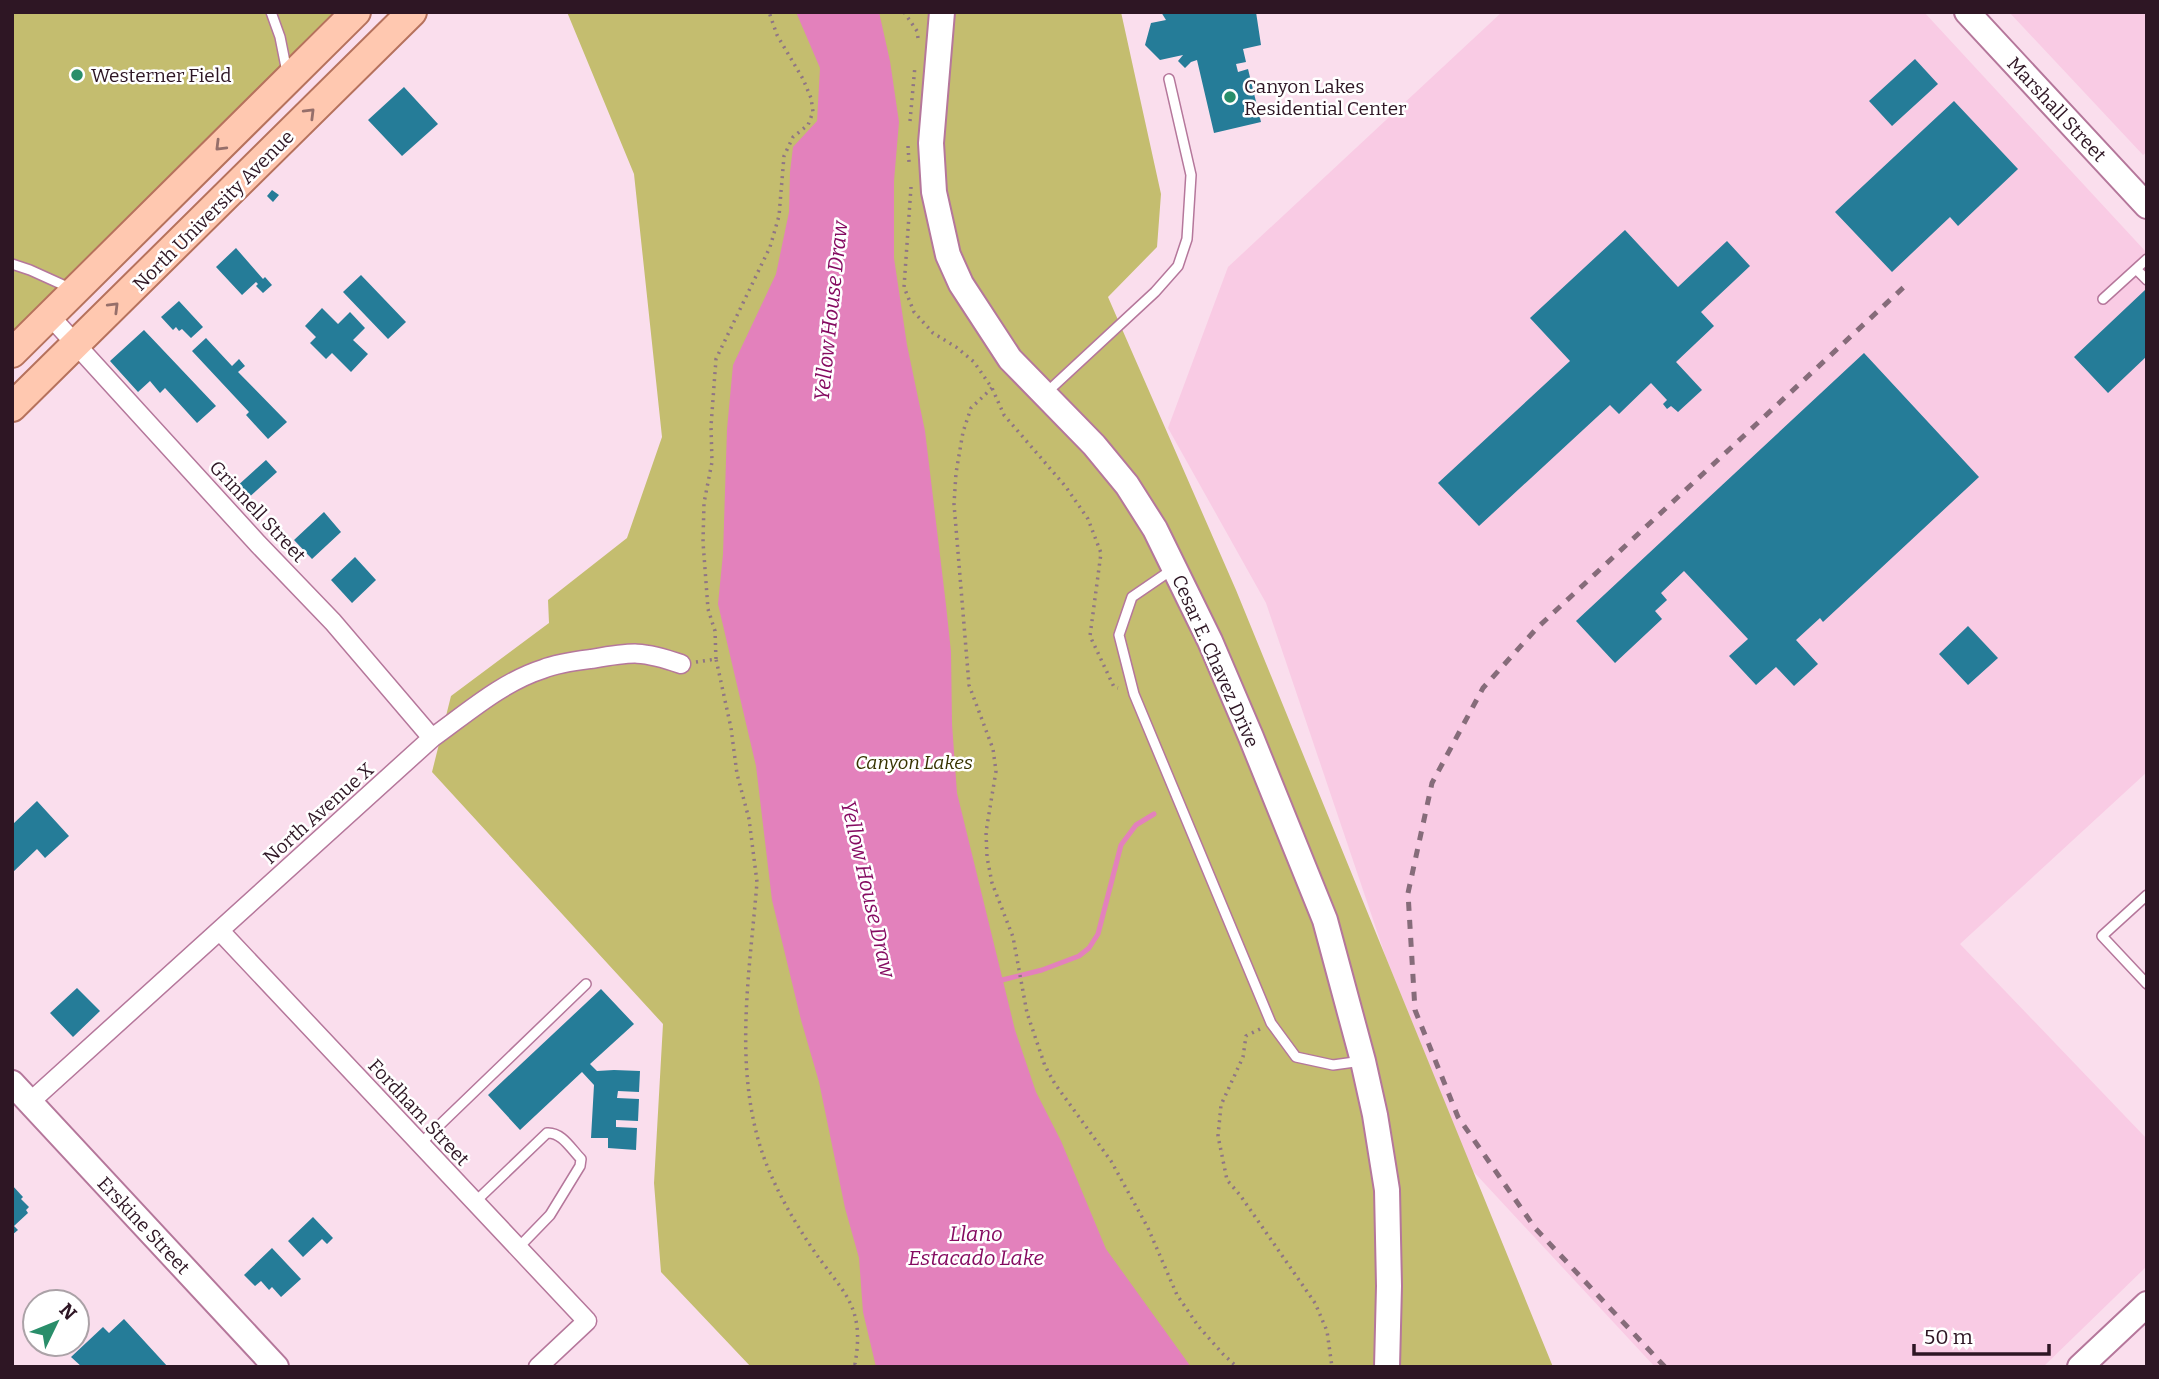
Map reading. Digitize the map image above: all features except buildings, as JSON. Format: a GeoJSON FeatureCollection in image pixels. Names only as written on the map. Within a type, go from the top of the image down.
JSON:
{"type":"FeatureCollection","features":[{"type":"Feature","properties":{"kind":"main road"},"geometry":{"type":"LineString","coordinates":[[12,353],[356,12]]}},
{"type":"Feature","properties":{"kind":"main road","name":"North University Avenue"},"geometry":{"type":"LineString","coordinates":[[12,407],[412,12]]}},
{"type":"Feature","properties":{"kind":"street","name":"Cesar E. Chavez Drive"},"geometry":{"type":"LineString","coordinates":[[942,12],[932,143],[934,192],[948,255],[961,284],[1010,359],[1094,445],[1127,485],[1155,529],[1210,641],[1325,920],[1363,1061],[1387,1190],[1390,1286],[1387,1367]]}},
{"type":"Feature","properties":{"kind":"street","name":"Marshall Street"},"geometry":{"type":"LineString","coordinates":[[1967,12],[2147,206]]}},
{"type":"Feature","properties":{"kind":"street","name":"Grinnell Street"},"geometry":{"type":"LineString","coordinates":[[50,316],[258,544],[333,622],[432,738]]}},
{"type":"Feature","properties":{"kind":"street","name":"North Avenue X"},"geometry":{"type":"LineString","coordinates":[[30,1102],[432,738],[494,694],[544,668],[628,652],[656,655],[681,664]]}},
{"type":"Feature","properties":{"kind":"street","name":"Fordham Street"},"geometry":{"type":"LineString","coordinates":[[220,931],[587,1321],[538,1367]]}},
{"type":"Feature","properties":{"kind":"street","name":"Erskine Street"},"geometry":{"type":"LineString","coordinates":[[12,1083],[276,1367]]}},
{"type":"Feature","properties":{"kind":"street"},"geometry":{"type":"LineString","coordinates":[[2080,1367],[2147,1304]]}},
{"type":"Feature","properties":{"kind":"lane"},"geometry":{"type":"LineString","coordinates":[[271,12],[280,37],[288,77]]}},
{"type":"Feature","properties":{"kind":"lane"},"geometry":{"type":"LineString","coordinates":[[1045,395],[1155,292],[1178,266],[1187,239],[1191,175],[1169,79]]}},
{"type":"Feature","properties":{"kind":"lane"},"geometry":{"type":"LineString","coordinates":[[2103,299],[2147,259]]}},
{"type":"Feature","properties":{"kind":"lane"},"geometry":{"type":"LineString","coordinates":[[12,264],[76,290]]}},
{"type":"Feature","properties":{"kind":"lane"},"geometry":{"type":"LineString","coordinates":[[2136,269],[2147,280]]}},
{"type":"Feature","properties":{"kind":"lane"},"geometry":{"type":"LineString","coordinates":[[1174,568],[1132,597],[1119,635],[1135,694],[1271,1023],[1296,1057],[1333,1065],[1363,1061]]}},
{"type":"Feature","properties":{"kind":"lane"},"geometry":{"type":"LineString","coordinates":[[2147,895],[2102,936],[2147,984]]}},
{"type":"Feature","properties":{"kind":"lane"},"geometry":{"type":"LineString","coordinates":[[421,1144],[586,985]]}},
{"type":"Feature","properties":{"kind":"lane"},"geometry":{"type":"LineString","coordinates":[[475,1202],[547,1133],[559,1135],[581,1159],[580,1166],[550,1215],[518,1248]]}},
{"type":"Feature","properties":{"kind":"path"},"geometry":{"type":"LineString","coordinates":[[769,12],[778,35],[803,79],[813,112],[808,125],[793,137],[784,156],[779,216],[770,247],[716,359],[711,426],[712,462],[704,503],[703,542],[708,609],[715,631],[716,659],[731,728],[737,774],[749,819],[757,882],[746,1013],[746,1081],[769,1173],[811,1247],[847,1293],[856,1318],[859,1344],[857,1367]]}},
{"type":"Feature","properties":{"kind":"path"},"geometry":{"type":"LineString","coordinates":[[992,388],[971,408],[963,432],[954,504],[969,685],[993,750],[996,771],[986,832],[992,883],[1013,937],[1027,1013],[1045,1066],[1111,1161],[1147,1228],[1177,1295],[1199,1327],[1237,1367]]}},
{"type":"Feature","properties":{"kind":"path"},"geometry":{"type":"LineString","coordinates":[[681,664],[716,659]]}},
{"type":"Feature","properties":{"kind":"path"},"geometry":{"type":"LineString","coordinates":[[1271,1023],[1246,1037],[1243,1058],[1221,1105],[1218,1136],[1227,1180],[1315,1303],[1327,1331],[1332,1367]]}},
{"type":"Feature","properties":{"kind":"shaded area"},"geometry":{"type":"Polygon","coordinates":[[[1502,12],[1924,12],[2147,253],[2147,772],[1960,944],[2147,1139],[2147,1266],[2043,1367],[1655,1367],[1472,1170],[1386,958],[1266,603],[1168,428],[1228,267],[1502,12]]]}},
{"type":"Feature","properties":{"kind":"shaded area"},"geometry":{"type":"Polygon","coordinates":[[[2009,12],[2147,12],[2147,152],[2143,155],[2009,12]]]}},
{"type":"Feature","properties":{"kind":"green space"},"geometry":{"type":"Polygon","coordinates":[[[12,12],[349,12],[12,336],[12,12]]]}},
{"type":"Feature","properties":{"kind":"green space","name":"Canyon Lakes"},"geometry":{"type":"Polygon","coordinates":[[[567,12],[1121,12],[1161,194],[1157,247],[1108,297],[1236,590],[1553,1367],[751,1367],[661,1272],[654,1183],[663,1024],[432,772],[451,696],[549,623],[548,600],[627,538],[662,437],[634,174],[567,12]]]}},
{"type":"Feature","properties":{"kind":"water","name":"Llano Estacado Lake"},"geometry":{"type":"Polygon","coordinates":[[[796,12],[879,12],[899,122],[894,181],[894,258],[907,345],[925,431],[946,605],[951,652],[957,793],[1015,1030],[1036,1092],[1061,1141],[1106,1249],[1191,1367],[876,1367],[863,1312],[859,1258],[845,1208],[819,1082],[772,900],[756,766],[718,604],[733,365],[776,274],[789,212],[793,147],[817,121],[820,68],[796,12]]]}},
{"type":"Feature","properties":{"kind":"waterway"},"geometry":{"type":"LineString","coordinates":[[1002,980],[1042,970],[1079,956],[1089,948],[1098,934],[1121,845],[1136,825],[1154,814]]}},
{"type":"Feature","properties":{"kind":"railway"},"geometry":{"type":"LineString","coordinates":[[1665,1367],[1535,1228],[1458,1117],[1415,1010],[1408,893],[1432,783],[1483,688],[1537,628],[1905,286]]}},
{"type":"Feature","properties":{"kind":"place","name":"Westerner Field"},"geometry":{"type":"Point","coordinates":[77,75]}},
{"type":"Feature","properties":{"kind":"place","name":"Canyon Lakes Residential Center"},"geometry":{"type":"Point","coordinates":[1230,97]}},
{"type":"Feature","properties":{"kind":"water label","name":"Yellow House Draw"},"geometry":{"type":"Point","coordinates":[831,311]}},
{"type":"Feature","properties":{"kind":"water label","name":"Yellow House Draw"},"geometry":{"type":"Point","coordinates":[868,889]}}]}
